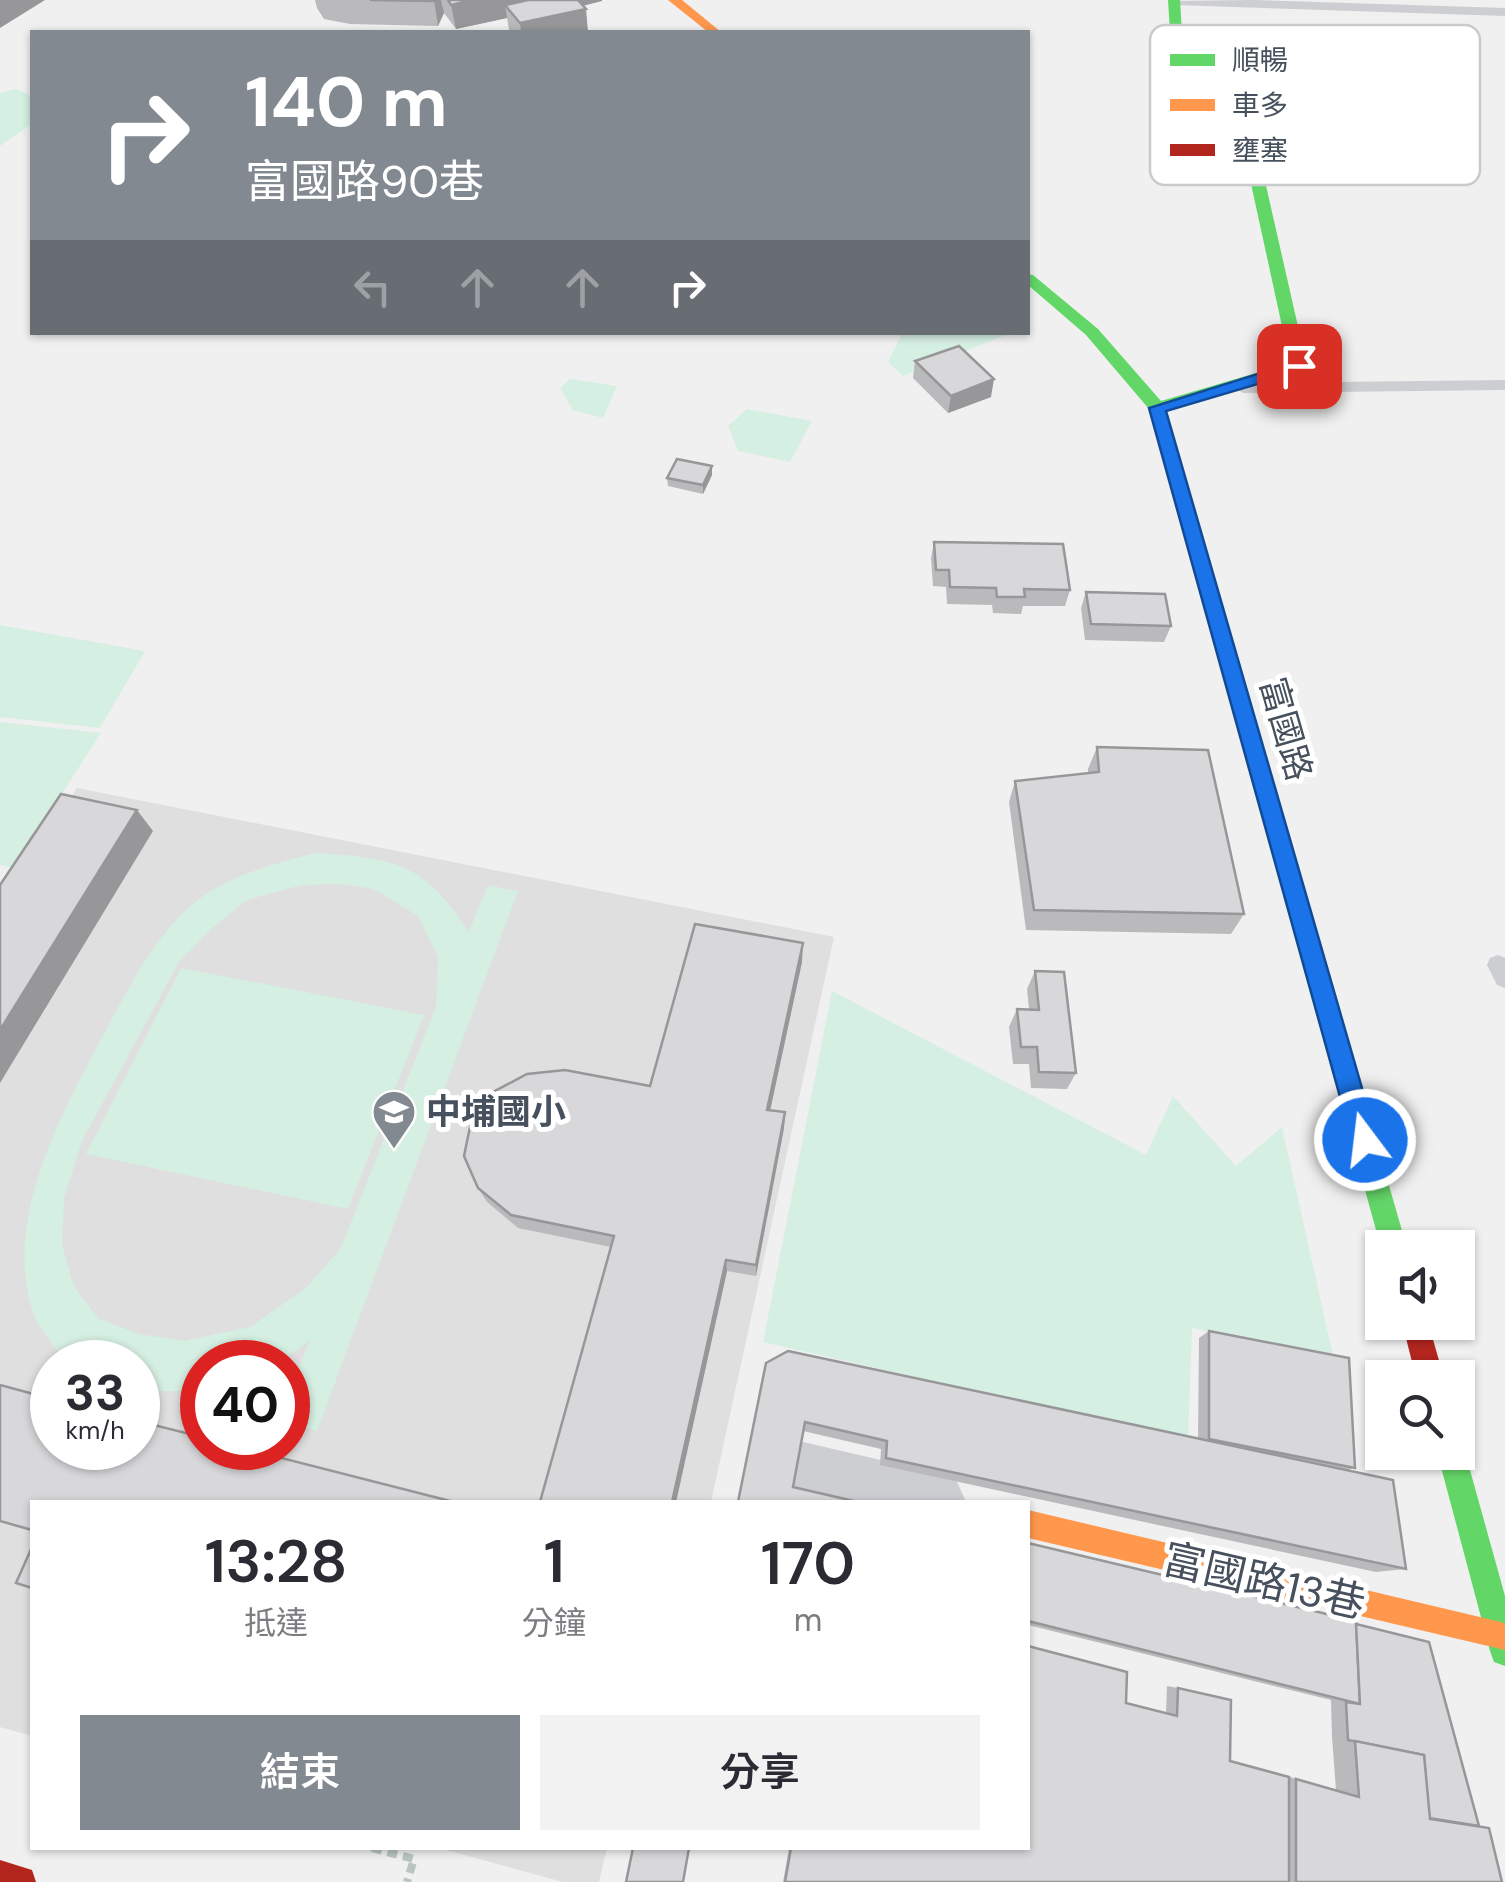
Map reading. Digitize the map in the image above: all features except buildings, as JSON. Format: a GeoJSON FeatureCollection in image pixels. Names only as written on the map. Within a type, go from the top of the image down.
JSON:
{"type":"FeatureCollection","features":[{"type":"Feature","properties":{"kind":"street"},"geometry":{"type":"LineString","coordinates":[[1174,0],[1176,25]]}},
{"type":"Feature","properties":{"kind":"street"},"geometry":{"type":"LineString","coordinates":[[682,1],[713,30]]}},
{"type":"Feature","properties":{"kind":"street"},"geometry":{"type":"LineString","coordinates":[[1157,408],[1299,366],[1259,185]]}},
{"type":"Feature","properties":{"kind":"street","name":"富國路"},"geometry":{"type":"LineString","coordinates":[[1030,280],[1092,332],[1157,408],[1389,1230]]}},
{"type":"Feature","properties":{"kind":"street"},"geometry":{"type":"LineString","coordinates":[[803,1470],[930,1500]]}},
{"type":"Feature","properties":{"kind":"street"},"geometry":{"type":"LineString","coordinates":[[1455,1470],[1503,1644]]}},
{"type":"Feature","properties":{"kind":"street","name":"富國路13巷"},"geometry":{"type":"LineString","coordinates":[[1030,1525],[1503,1644]]}},
{"type":"Feature","properties":{"kind":"street"},"geometry":{"type":"LineString","coordinates":[[0,1876],[20,1882]]}},
{"type":"Feature","properties":{"kind":"lane"},"geometry":{"type":"LineString","coordinates":[[1174,0],[1505,12]]}},
{"type":"Feature","properties":{"kind":"lane"},"geometry":{"type":"LineString","coordinates":[[1224,388],[1505,385]]}},
{"type":"Feature","properties":{"kind":"path"},"geometry":{"type":"LineString","coordinates":[[380,1850],[414,1858],[407,1882]]}},
{"type":"Feature","properties":{"kind":"shaded area","name":"中埔國小"},"geometry":{"type":"Polygon","coordinates":[[[77,788],[834,937],[711,1500],[30,1500],[30,1735],[0,1727],[0,907],[77,788]]]}},
{"type":"Feature","properties":{"kind":"shaded area"},"geometry":{"type":"Polygon","coordinates":[[[446,1850],[607,1850],[599,1882],[563,1882],[446,1850]]]}},
{"type":"Feature","properties":{"kind":"green space"},"geometry":{"type":"Polygon","coordinates":[[[15,89],[30,95],[30,125],[0,146],[0,93],[15,89]]]}},
{"type":"Feature","properties":{"kind":"green space"},"geometry":{"type":"Polygon","coordinates":[[[901,335],[1006,335],[903,376],[888,362],[901,335]]]}},
{"type":"Feature","properties":{"kind":"green space"},"geometry":{"type":"Polygon","coordinates":[[[570,379],[617,386],[603,418],[573,410],[560,388],[570,379]]]}},
{"type":"Feature","properties":{"kind":"green space"},"geometry":{"type":"Polygon","coordinates":[[[747,409],[812,421],[790,462],[738,451],[728,426],[747,409]]]}},
{"type":"Feature","properties":{"kind":"green space"},"geometry":{"type":"Polygon","coordinates":[[[0,625],[145,651],[100,728],[0,717],[0,625]]]}},
{"type":"Feature","properties":{"kind":"green space"},"geometry":{"type":"Polygon","coordinates":[[[0,722],[101,733],[14,868],[0,865],[0,722]]]}},
{"type":"Feature","properties":{"kind":"green space"},"geometry":{"type":"Polygon","coordinates":[[[316,853],[388,862],[422,878],[453,909],[469,932],[488,885],[518,891],[317,1431],[310,1429],[310,1340],[189,1340],[250,1327],[306,1288],[341,1248],[436,1007],[438,957],[418,916],[374,889],[342,884],[302,885],[247,900],[212,928],[179,962],[82,1141],[64,1198],[62,1245],[74,1287],[99,1319],[139,1334],[180,1340],[180,1391],[160,1391],[160,1340],[50,1340],[36,1320],[27,1286],[25,1250],[38,1178],[82,1076],[147,958],[171,926],[199,899],[246,874],[316,853]]]}},
{"type":"Feature","properties":{"kind":"green space"},"geometry":{"type":"Polygon","coordinates":[[[181,968],[424,1015],[348,1209],[86,1154],[181,968]]]}},
{"type":"Feature","properties":{"kind":"green space"},"geometry":{"type":"Polygon","coordinates":[[[832,991],[1146,1155],[1173,1096],[1236,1166],[1282,1127],[1333,1356],[1192,1328],[1188,1440],[763,1342],[832,991]]]}},
{"type":"Feature","properties":{"kind":"traffic: fast"},"geometry":{"type":"LineString","coordinates":[[1174,0],[1176,25]]}},
{"type":"Feature","properties":{"kind":"traffic: fast"},"geometry":{"type":"LineString","coordinates":[[1157,408],[1299,366],[1259,185]]}},
{"type":"Feature","properties":{"kind":"traffic: fast"},"geometry":{"type":"LineString","coordinates":[[1030,280],[1092,332],[1157,408],[1389,1230]]}},
{"type":"Feature","properties":{"kind":"traffic: fast"},"geometry":{"type":"LineString","coordinates":[[1456,1470],[1505,1651]]}},
{"type":"Feature","properties":{"kind":"traffic: slow"},"geometry":{"type":"LineString","coordinates":[[674,0],[712,30]]}},
{"type":"Feature","properties":{"kind":"traffic: slow"},"geometry":{"type":"LineString","coordinates":[[1030,1524],[1501,1637]]}},
{"type":"Feature","properties":{"kind":"traffic: jam"},"geometry":{"type":"LineString","coordinates":[[1420,1340],[1425,1360]]}},
{"type":"Feature","properties":{"kind":"traffic: jam"},"geometry":{"type":"LineString","coordinates":[[0,1876],[20,1882]]}},
{"type":"Feature","properties":{"kind":"place","name":"中埔國小"},"geometry":{"type":"Point","coordinates":[394,1150]}},
{"type":"Feature","properties":{"kind":"route"},"geometry":{"type":"LineString","coordinates":[[1299,366],[1157,408],[1365,1140]]}}]}
